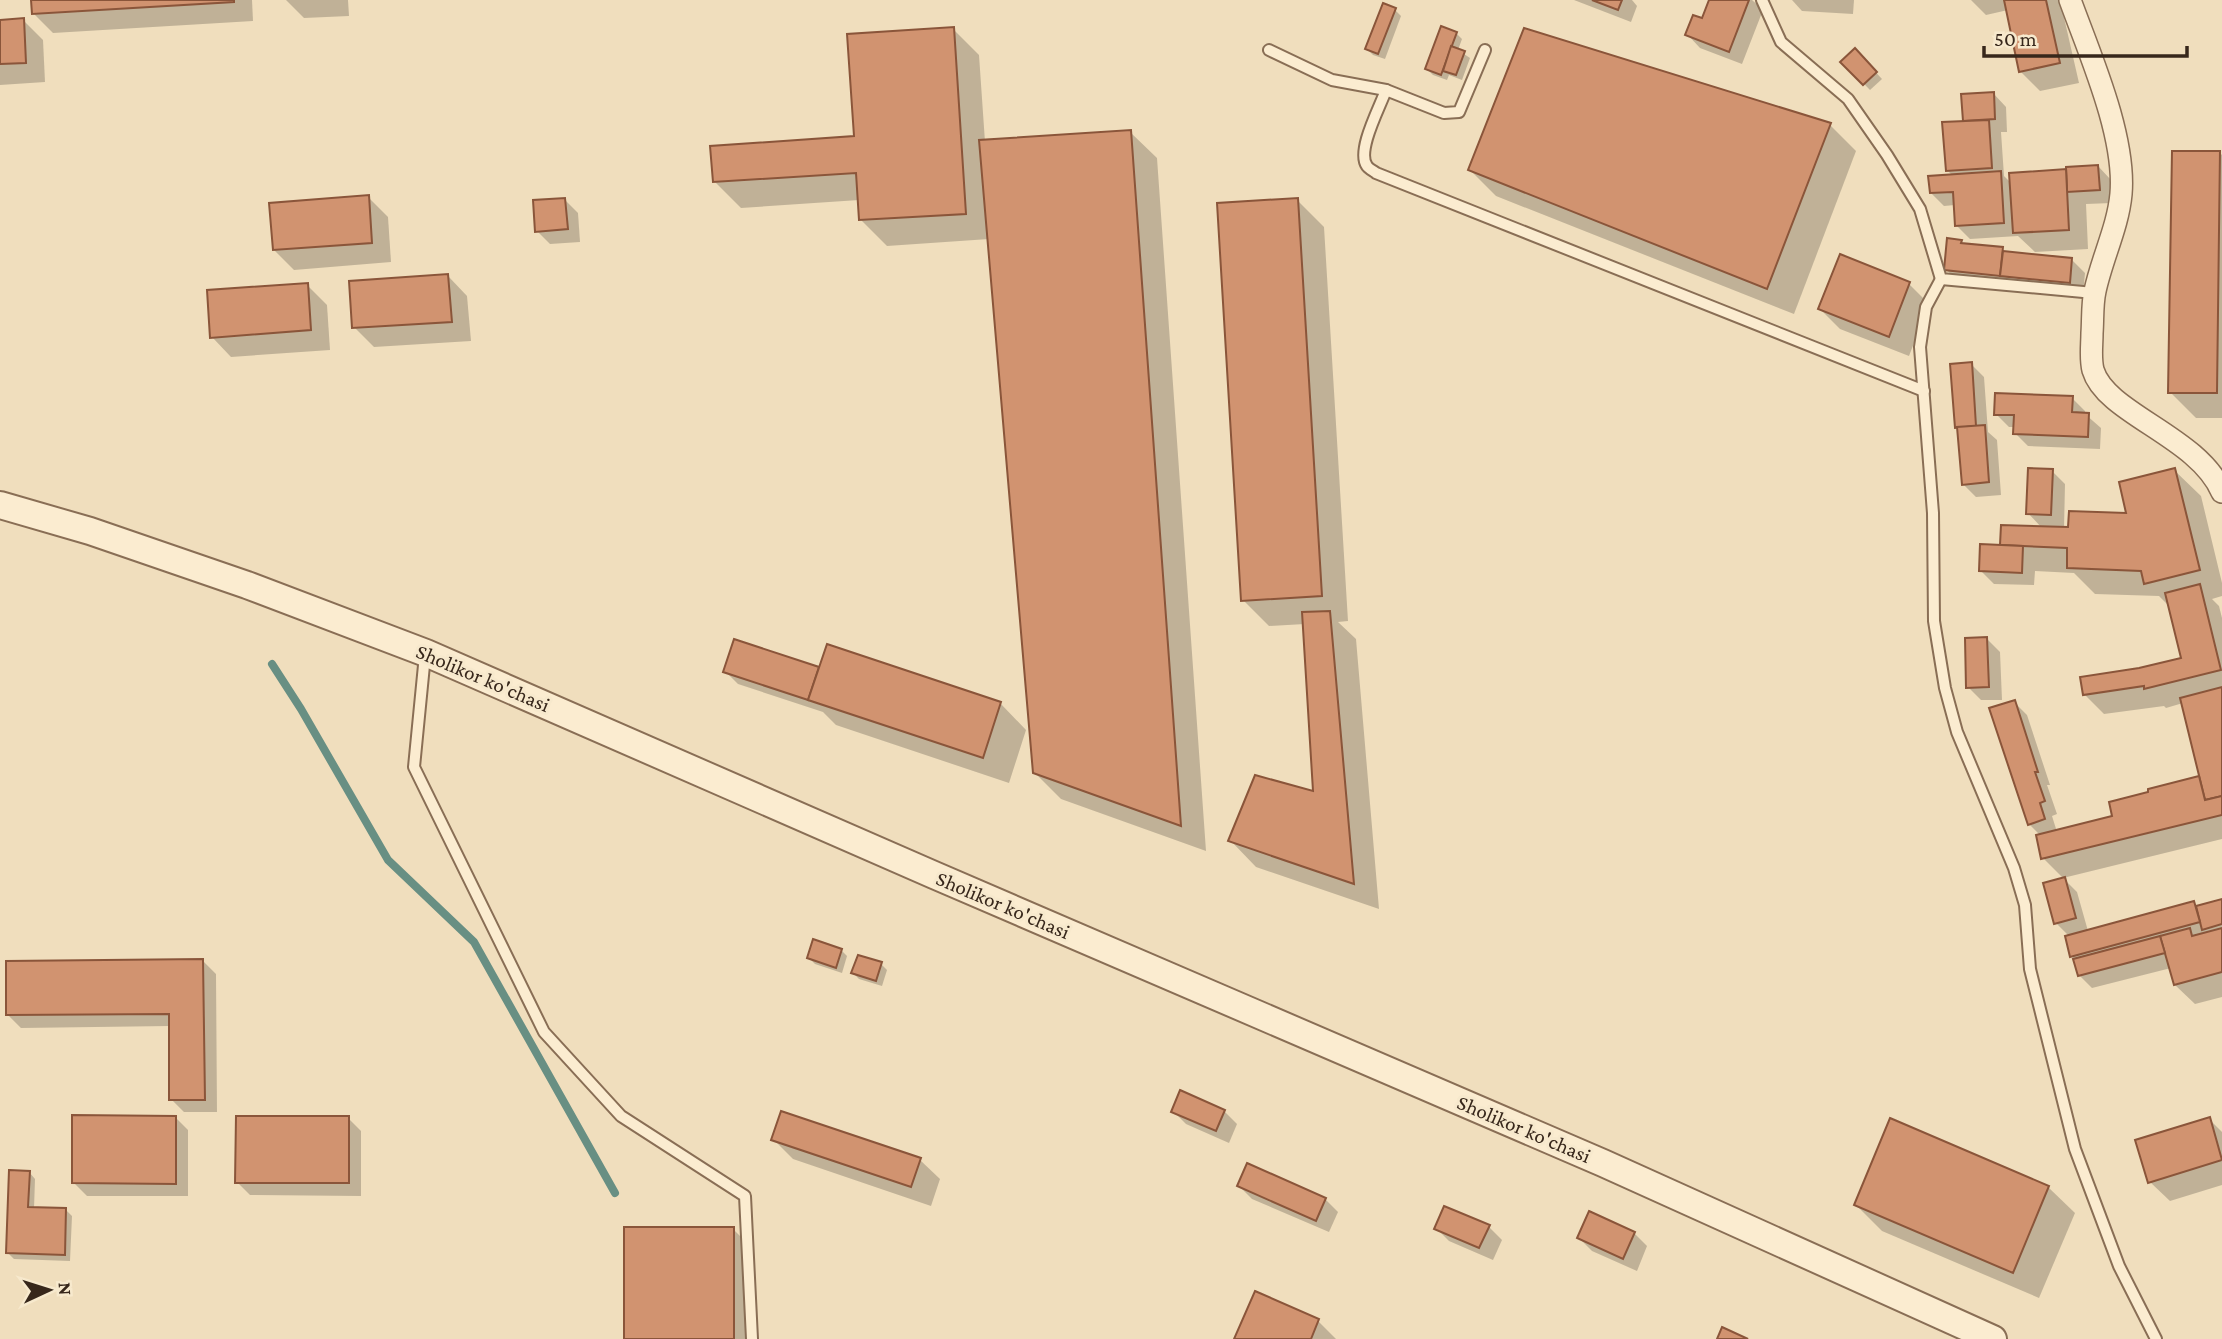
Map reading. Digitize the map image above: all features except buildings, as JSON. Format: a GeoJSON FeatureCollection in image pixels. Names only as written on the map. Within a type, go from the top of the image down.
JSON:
{"type":"FeatureCollection","features":[{"type":"Feature","properties":{"kind":"street"},"geometry":{"type":"LineString","coordinates":[[2070,0],[2114,131],[2122,171],[2118,213],[2094,293],[2091,358],[2094,373],[2114,398],[2197,457],[2222,492]]}},
{"type":"Feature","properties":{"kind":"street","name":"Sholikor ko'chasi"},"geometry":{"type":"LineString","coordinates":[[0,505],[90,531],[234,580],[426,653],[921,870],[1603,1163],[1993,1339]]}},
{"type":"Feature","properties":{"kind":"lane"},"geometry":{"type":"LineString","coordinates":[[1762,0],[1781,42],[1848,99],[1887,155],[1920,209],[1941,279],[1926,307],[1920,347],[1933,513],[1934,621],[1945,688],[1957,732],[2014,868],[2025,905],[2030,969],[2075,1149],[2119,1266],[2157,1339]]}},
{"type":"Feature","properties":{"kind":"lane"},"geometry":{"type":"LineString","coordinates":[[1269,50],[1332,80],[1386,90],[1452,114],[1459,112],[1485,50]]}},
{"type":"Feature","properties":{"kind":"lane"},"geometry":{"type":"LineString","coordinates":[[1386,90],[1363,154],[1367,167],[1376,173],[1924,391]]}},
{"type":"Feature","properties":{"kind":"lane"},"geometry":{"type":"LineString","coordinates":[[1941,279],[2094,293]]}},
{"type":"Feature","properties":{"kind":"lane"},"geometry":{"type":"LineString","coordinates":[[426,653],[414,767],[544,1032],[621,1116],[745,1196],[752,1339]]}},
{"type":"Feature","properties":{"kind":"waterway"},"geometry":{"type":"LineString","coordinates":[[272,664],[388,860],[474,942],[615,1193]]}}]}
